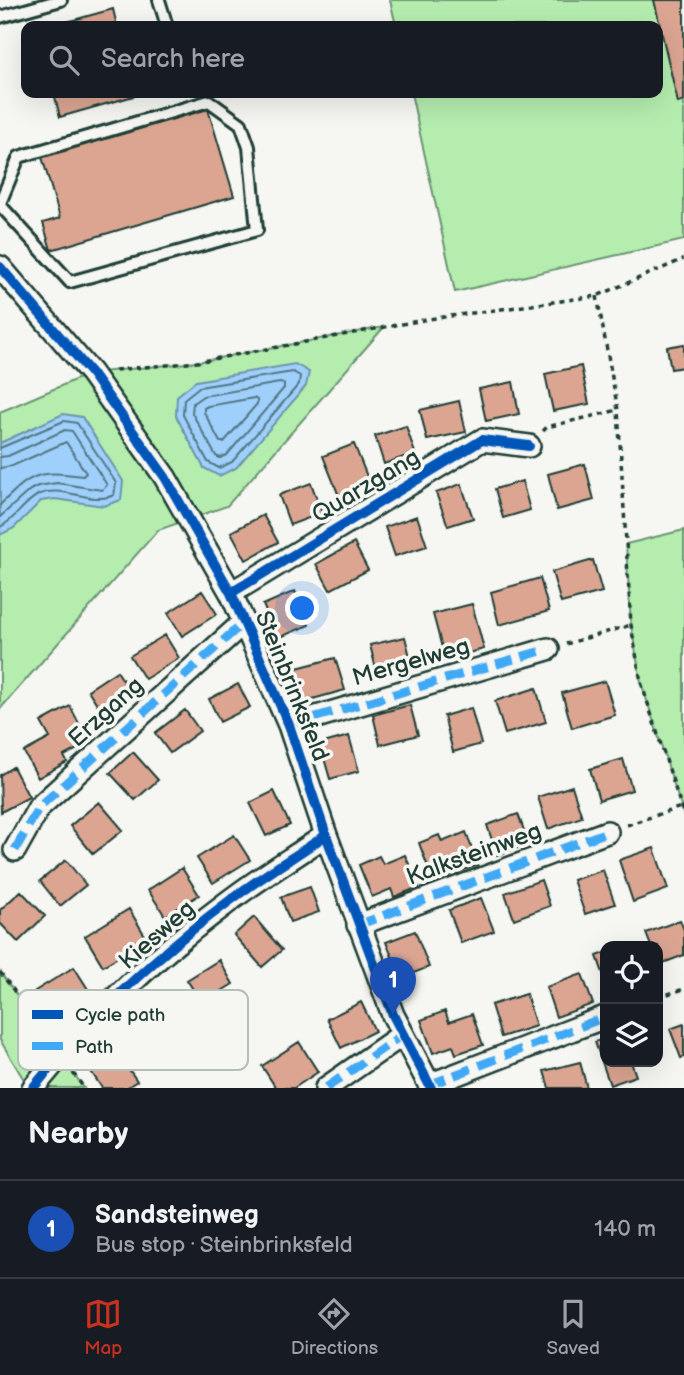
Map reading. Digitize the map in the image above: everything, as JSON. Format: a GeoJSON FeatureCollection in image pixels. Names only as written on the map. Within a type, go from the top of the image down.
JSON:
{"type":"FeatureCollection","features":[{"type":"Feature","properties":{"kind":"street","name":"Steinbrinksfeld"},"geometry":{"type":"LineString","coordinates":[[0,268],[92,373],[165,477],[231,593],[289,725],[358,925],[402,1035],[430,1086]]}},
{"type":"Feature","properties":{"kind":"street","name":"Quarzgang"},"geometry":{"type":"LineString","coordinates":[[231,593],[482,440],[529,446]]}},
{"type":"Feature","properties":{"kind":"street","name":"Erzgang"},"geometry":{"type":"LineString","coordinates":[[15,850],[39,807],[244,622]]}},
{"type":"Feature","properties":{"kind":"street","name":"Mergelweg"},"geometry":{"type":"LineString","coordinates":[[289,725],[548,649]]}},
{"type":"Feature","properties":{"kind":"street","name":"Kalksteinweg"},"geometry":{"type":"LineString","coordinates":[[358,925],[607,832]]}},
{"type":"Feature","properties":{"kind":"street","name":"Kiesweg"},"geometry":{"type":"LineString","coordinates":[[126,990],[228,902],[326,835]]}},
{"type":"Feature","properties":{"kind":"street"},"geometry":{"type":"LineString","coordinates":[[430,1086],[600,1019]]}},
{"type":"Feature","properties":{"kind":"street"},"geometry":{"type":"LineString","coordinates":[[326,1088],[402,1035]]}},
{"type":"Feature","properties":{"kind":"street","name":"Kiesweg"},"geometry":{"type":"LineString","coordinates":[[33,1088],[48,1070]]}},
{"type":"Feature","properties":{"kind":"lane"},"geometry":{"type":"LineString","coordinates":[[0,17],[61,0]]}},
{"type":"Feature","properties":{"kind":"lane"},"geometry":{"type":"LineString","coordinates":[[159,0],[165,21]]}},
{"type":"Feature","properties":{"kind":"lane"},"geometry":{"type":"LineString","coordinates":[[209,101],[241,124],[249,147],[257,230],[71,282],[0,204],[19,157],[209,101]]}},
{"type":"Feature","properties":{"kind":"path"},"geometry":{"type":"LineString","coordinates":[[92,373],[197,362],[418,321],[597,296],[684,259]]}},
{"type":"Feature","properties":{"kind":"path"},"geometry":{"type":"LineString","coordinates":[[597,296],[618,410],[631,625],[641,682],[684,816]]}},
{"type":"Feature","properties":{"kind":"path"},"geometry":{"type":"LineString","coordinates":[[529,446],[547,427],[618,410]]}},
{"type":"Feature","properties":{"kind":"path"},"geometry":{"type":"LineString","coordinates":[[548,649],[631,625]]}},
{"type":"Feature","properties":{"kind":"path"},"geometry":{"type":"LineString","coordinates":[[607,832],[681,807]]}},
{"type":"Feature","properties":{"kind":"path"},"geometry":{"type":"LineString","coordinates":[[0,972],[18,996]]}},
{"type":"Feature","properties":{"kind":"path"},"geometry":{"type":"LineString","coordinates":[[663,995],[684,989]]}},
{"type":"Feature","properties":{"kind":"path"},"geometry":{"type":"LineString","coordinates":[[72,1070],[84,1088]]}},
{"type":"Feature","properties":{"kind":"green space"},"geometry":{"type":"Polygon","coordinates":[[[390,0],[684,0],[684,240],[455,292],[412,98],[663,98],[663,21],[395,21],[390,0]]]}},
{"type":"Feature","properties":{"kind":"green space"},"geometry":{"type":"Polygon","coordinates":[[[384,327],[227,506],[158,530],[0,709],[0,412],[91,373],[197,362],[384,327]]]}},
{"type":"Feature","properties":{"kind":"green space"},"geometry":{"type":"Polygon","coordinates":[[[684,530],[684,816],[641,682],[631,625],[626,544],[684,530]]]}},
{"type":"Feature","properties":{"kind":"green space"},"geometry":{"type":"Polygon","coordinates":[[[0,972],[18,997],[18,1070],[0,1040],[0,972]]]}},
{"type":"Feature","properties":{"kind":"green space"},"geometry":{"type":"Polygon","coordinates":[[[18,1070],[71,1070],[84,1088],[29,1088],[18,1070]]]}},
{"type":"Feature","properties":{"kind":"water"},"geometry":{"type":"Polygon","coordinates":[[[295,364],[309,372],[306,386],[236,468],[219,476],[204,468],[176,416],[177,396],[196,381],[295,364]]]}},
{"type":"Feature","properties":{"kind":"water"},"geometry":{"type":"Polygon","coordinates":[[[63,414],[82,417],[123,481],[121,500],[104,506],[55,499],[41,501],[14,528],[0,535],[0,443],[63,414]]]}},
{"type":"Feature","properties":{"kind":"building"},"geometry":{"type":"Polygon","coordinates":[[[654,0],[684,0],[684,101],[678,103],[663,39],[663,21],[659,21],[654,0]]]}},
{"type":"Feature","properties":{"kind":"building"},"geometry":{"type":"Polygon","coordinates":[[[113,9],[116,21],[70,21],[113,9]]]}},
{"type":"Feature","properties":{"kind":"building"},"geometry":{"type":"Polygon","coordinates":[[[55,98],[126,98],[60,117],[55,98]]]}},
{"type":"Feature","properties":{"kind":"building"},"geometry":{"type":"Polygon","coordinates":[[[208,109],[234,196],[51,250],[43,223],[60,218],[42,157],[208,109]]]}},
{"type":"Feature","properties":{"kind":"building"},"geometry":{"type":"Polygon","coordinates":[[[684,344],[684,367],[671,369],[667,347],[684,344]]]}},
{"type":"Feature","properties":{"kind":"building"},"geometry":{"type":"Polygon","coordinates":[[[581,366],[589,404],[553,411],[545,374],[581,366]]]}},
{"type":"Feature","properties":{"kind":"building"},"geometry":{"type":"Polygon","coordinates":[[[513,382],[519,414],[486,421],[479,389],[513,382]]]}},
{"type":"Feature","properties":{"kind":"building"},"geometry":{"type":"Polygon","coordinates":[[[459,401],[466,432],[427,440],[420,410],[459,401]]]}},
{"type":"Feature","properties":{"kind":"building"},"geometry":{"type":"Polygon","coordinates":[[[406,426],[415,453],[384,464],[375,436],[406,426]]]}},
{"type":"Feature","properties":{"kind":"building"},"geometry":{"type":"Polygon","coordinates":[[[354,444],[370,484],[339,496],[323,456],[354,444]]]}},
{"type":"Feature","properties":{"kind":"building"},"geometry":{"type":"Polygon","coordinates":[[[585,464],[594,500],[557,510],[548,474],[585,464]]]}},
{"type":"Feature","properties":{"kind":"building"},"geometry":{"type":"Polygon","coordinates":[[[522,481],[530,510],[503,518],[495,489],[522,481]]]}},
{"type":"Feature","properties":{"kind":"building"},"geometry":{"type":"Polygon","coordinates":[[[311,483],[322,513],[290,525],[279,495],[311,483]]]}},
{"type":"Feature","properties":{"kind":"building"},"geometry":{"type":"Polygon","coordinates":[[[461,484],[473,518],[448,526],[436,493],[461,484]]]}},
{"type":"Feature","properties":{"kind":"building"},"geometry":{"type":"Polygon","coordinates":[[[263,515],[278,542],[246,560],[231,532],[263,515]]]}},
{"type":"Feature","properties":{"kind":"building"},"geometry":{"type":"Polygon","coordinates":[[[417,516],[427,546],[395,556],[385,527],[417,516]]]}},
{"type":"Feature","properties":{"kind":"building"},"geometry":{"type":"Polygon","coordinates":[[[354,543],[368,570],[330,590],[316,564],[354,543]]]}},
{"type":"Feature","properties":{"kind":"building"},"geometry":{"type":"Polygon","coordinates":[[[593,560],[602,592],[561,603],[552,572],[593,560]]]}},
{"type":"Feature","properties":{"kind":"building"},"geometry":{"type":"Polygon","coordinates":[[[540,578],[549,611],[499,625],[491,592],[540,578]]]}},
{"type":"Feature","properties":{"kind":"building"},"geometry":{"type":"Polygon","coordinates":[[[202,591],[217,614],[182,636],[168,613],[202,591]]]}},
{"type":"Feature","properties":{"kind":"building"},"geometry":{"type":"Polygon","coordinates":[[[295,591],[309,625],[278,638],[263,605],[295,591]]]}},
{"type":"Feature","properties":{"kind":"building"},"geometry":{"type":"Polygon","coordinates":[[[472,604],[484,649],[445,659],[433,614],[472,604]]]}},
{"type":"Feature","properties":{"kind":"building"},"geometry":{"type":"Polygon","coordinates":[[[165,635],[179,658],[145,679],[130,656],[165,635]]]}},
{"type":"Feature","properties":{"kind":"building"},"geometry":{"type":"Polygon","coordinates":[[[405,637],[413,668],[378,677],[370,645],[405,637]]]}},
{"type":"Feature","properties":{"kind":"building"},"geometry":{"type":"Polygon","coordinates":[[[335,658],[345,690],[302,702],[293,669],[335,658]]]}},
{"type":"Feature","properties":{"kind":"building"},"geometry":{"type":"Polygon","coordinates":[[[117,671],[132,694],[103,713],[88,690],[117,671]]]}},
{"type":"Feature","properties":{"kind":"building"},"geometry":{"type":"Polygon","coordinates":[[[605,681],[615,715],[572,728],[562,693],[605,681]]]}},
{"type":"Feature","properties":{"kind":"building"},"geometry":{"type":"Polygon","coordinates":[[[238,684],[250,707],[220,722],[209,699],[238,684]]]}},
{"type":"Feature","properties":{"kind":"building"},"geometry":{"type":"Polygon","coordinates":[[[536,688],[546,722],[505,734],[495,701],[536,688]]]}},
{"type":"Feature","properties":{"kind":"building"},"geometry":{"type":"Polygon","coordinates":[[[410,705],[418,735],[380,745],[373,715],[410,705]]]}},
{"type":"Feature","properties":{"kind":"building"},"geometry":{"type":"Polygon","coordinates":[[[70,706],[89,743],[64,756],[67,762],[38,778],[24,752],[50,738],[41,722],[70,706]]]}},
{"type":"Feature","properties":{"kind":"building"},"geometry":{"type":"Polygon","coordinates":[[[471,708],[481,744],[453,752],[444,716],[471,708]]]}},
{"type":"Feature","properties":{"kind":"building"},"geometry":{"type":"Polygon","coordinates":[[[185,710],[200,731],[170,753],[155,733],[185,710]]]}},
{"type":"Feature","properties":{"kind":"building"},"geometry":{"type":"Polygon","coordinates":[[[349,736],[359,771],[330,779],[320,744],[349,736]]]}},
{"type":"Feature","properties":{"kind":"building"},"geometry":{"type":"Polygon","coordinates":[[[133,752],[158,780],[135,800],[110,773],[133,752]]]}},
{"type":"Feature","properties":{"kind":"building"},"geometry":{"type":"Polygon","coordinates":[[[623,759],[632,790],[599,800],[590,769],[623,759]]]}},
{"type":"Feature","properties":{"kind":"building"},"geometry":{"type":"Polygon","coordinates":[[[13,767],[29,797],[1,812],[0,775],[13,767]]]}},
{"type":"Feature","properties":{"kind":"building"},"geometry":{"type":"Polygon","coordinates":[[[572,786],[582,817],[548,829],[538,797],[572,786]]]}},
{"type":"Feature","properties":{"kind":"building"},"geometry":{"type":"Polygon","coordinates":[[[274,791],[290,825],[266,836],[250,803],[274,791]]]}},
{"type":"Feature","properties":{"kind":"building"},"geometry":{"type":"Polygon","coordinates":[[[99,802],[123,830],[93,854],[70,826],[99,802]]]}},
{"type":"Feature","properties":{"kind":"building"},"geometry":{"type":"Polygon","coordinates":[[[518,814],[529,844],[497,855],[487,825],[518,814]]]}},
{"type":"Feature","properties":{"kind":"building"},"geometry":{"type":"Polygon","coordinates":[[[466,832],[478,865],[453,874],[451,868],[431,875],[419,843],[439,835],[442,842],[466,832]]]}},
{"type":"Feature","properties":{"kind":"building"},"geometry":{"type":"Polygon","coordinates":[[[234,835],[250,860],[213,883],[197,858],[234,835]]]}},
{"type":"Feature","properties":{"kind":"building"},"geometry":{"type":"Polygon","coordinates":[[[654,848],[668,889],[633,902],[619,860],[654,848]]]}},
{"type":"Feature","properties":{"kind":"building"},"geometry":{"type":"Polygon","coordinates":[[[405,855],[419,887],[394,897],[391,889],[372,897],[359,865],[379,856],[383,864],[405,855]]]}},
{"type":"Feature","properties":{"kind":"building"},"geometry":{"type":"Polygon","coordinates":[[[66,860],[86,885],[60,906],[40,881],[66,860]]]}},
{"type":"Feature","properties":{"kind":"building"},"geometry":{"type":"Polygon","coordinates":[[[182,868],[199,895],[165,916],[148,890],[182,868]]]}},
{"type":"Feature","properties":{"kind":"building"},"geometry":{"type":"Polygon","coordinates":[[[603,870],[615,904],[585,914],[573,880],[603,870]]]}},
{"type":"Feature","properties":{"kind":"building"},"geometry":{"type":"Polygon","coordinates":[[[541,880],[550,906],[514,919],[505,893],[541,880]]]}},
{"type":"Feature","properties":{"kind":"building"},"geometry":{"type":"Polygon","coordinates":[[[310,887],[319,912],[290,922],[281,897],[310,887]]]}},
{"type":"Feature","properties":{"kind":"building"},"geometry":{"type":"Polygon","coordinates":[[[21,891],[45,916],[18,942],[0,923],[0,910],[21,891]]]}},
{"type":"Feature","properties":{"kind":"building"},"geometry":{"type":"Polygon","coordinates":[[[481,898],[494,931],[461,943],[449,910],[481,898]]]}},
{"type":"Feature","properties":{"kind":"building"},"geometry":{"type":"Polygon","coordinates":[[[129,909],[147,939],[103,966],[85,936],[129,909]]]}},
{"type":"Feature","properties":{"kind":"building"},"geometry":{"type":"Polygon","coordinates":[[[254,917],[282,950],[262,967],[234,935],[254,917]]]}},
{"type":"Feature","properties":{"kind":"building"},"geometry":{"type":"Polygon","coordinates":[[[680,920],[684,930],[684,955],[663,963],[663,941],[649,941],[646,933],[680,920]]]}},
{"type":"Feature","properties":{"kind":"building"},"geometry":{"type":"Polygon","coordinates":[[[415,931],[429,967],[401,978],[386,942],[415,931]]]}},
{"type":"Feature","properties":{"kind":"building"},"geometry":{"type":"Polygon","coordinates":[[[219,960],[233,984],[223,990],[194,990],[187,980],[219,960]]]}},
{"type":"Feature","properties":{"kind":"building"},"geometry":{"type":"Polygon","coordinates":[[[74,967],[89,990],[37,990],[74,967]]]}},
{"type":"Feature","properties":{"kind":"building"},"geometry":{"type":"Polygon","coordinates":[[[582,974],[593,1004],[556,1017],[546,987],[582,974]]]}},
{"type":"Feature","properties":{"kind":"building"},"geometry":{"type":"Polygon","coordinates":[[[526,994],[536,1026],[501,1037],[491,1005],[526,994]]]}},
{"type":"Feature","properties":{"kind":"building"},"geometry":{"type":"Polygon","coordinates":[[[361,1002],[375,1031],[341,1048],[327,1019],[361,1002]]]}},
{"type":"Feature","properties":{"kind":"building"},"geometry":{"type":"Polygon","coordinates":[[[445,1011],[449,1022],[472,1014],[483,1045],[456,1054],[453,1046],[433,1053],[421,1020],[445,1011]]]}},
{"type":"Feature","properties":{"kind":"building"},"geometry":{"type":"Polygon","coordinates":[[[684,1024],[684,1057],[681,1058],[670,1029],[684,1024]]]}},
{"type":"Feature","properties":{"kind":"building"},"geometry":{"type":"Polygon","coordinates":[[[600,1040],[600,1056],[595,1042],[600,1040]]]}},
{"type":"Feature","properties":{"kind":"building"},"geometry":{"type":"Polygon","coordinates":[[[299,1042],[318,1072],[294,1088],[276,1088],[262,1066],[299,1042]]]}},
{"type":"Feature","properties":{"kind":"building"},"geometry":{"type":"Polygon","coordinates":[[[580,1062],[587,1088],[549,1088],[544,1071],[580,1062]]]}},
{"type":"Feature","properties":{"kind":"building"},"geometry":{"type":"Polygon","coordinates":[[[604,1067],[633,1067],[636,1076],[610,1085],[604,1067]]]}},
{"type":"Feature","properties":{"kind":"building"},"geometry":{"type":"Polygon","coordinates":[[[90,1070],[129,1070],[137,1081],[126,1088],[102,1088],[90,1070]]]}},
{"type":"Feature","properties":{"kind":"marked path"},"geometry":{"type":"LineString","coordinates":[[15,850],[39,807],[244,622]]}},
{"type":"Feature","properties":{"kind":"marked path"},"geometry":{"type":"LineString","coordinates":[[289,725],[548,649]]}},
{"type":"Feature","properties":{"kind":"marked path"},"geometry":{"type":"LineString","coordinates":[[358,925],[607,832]]}},
{"type":"Feature","properties":{"kind":"marked path"},"geometry":{"type":"LineString","coordinates":[[429,1085],[600,1019]]}},
{"type":"Feature","properties":{"kind":"marked path"},"geometry":{"type":"LineString","coordinates":[[326,1088],[402,1035]]}},
{"type":"Feature","properties":{"kind":"cycle path"},"geometry":{"type":"LineString","coordinates":[[0,267],[91,373],[165,477],[231,593],[289,725],[326,835],[393,1015],[431,1088]]}},
{"type":"Feature","properties":{"kind":"cycle path"},"geometry":{"type":"LineString","coordinates":[[231,593],[482,440],[529,446]]}},
{"type":"Feature","properties":{"kind":"cycle path"},"geometry":{"type":"LineString","coordinates":[[124,990],[202,922],[326,835]]}},
{"type":"Feature","properties":{"kind":"cycle path"},"geometry":{"type":"LineString","coordinates":[[33,1088],[48,1070]]}},
{"type":"Feature","properties":{"kind":"place","name":"Sandsteinweg"},"geometry":{"type":"Point","coordinates":[393,1015]}}]}
